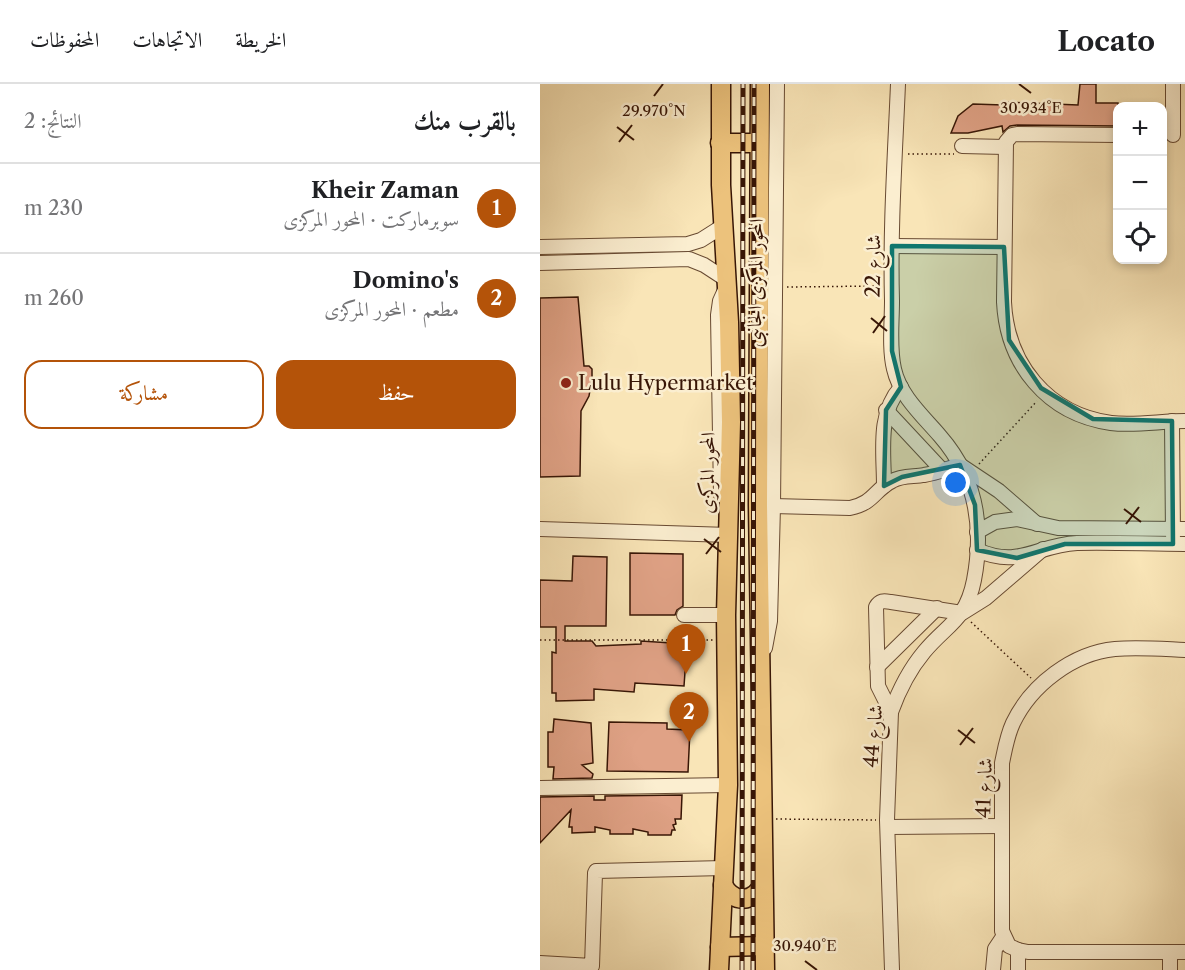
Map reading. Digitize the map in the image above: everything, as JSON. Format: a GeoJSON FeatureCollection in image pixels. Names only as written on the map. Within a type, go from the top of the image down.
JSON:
{"type":"FeatureCollection","features":[{"type":"Feature","properties":{"kind":"main road","name":"المحور المركزى"},"geometry":{"type":"LineString","coordinates":[[719,970],[728,785],[725,534],[730,388],[720,142],[721,84]]}},
{"type":"Feature","properties":{"kind":"main road"},"geometry":{"type":"LineString","coordinates":[[760,84],[759,143],[767,369],[758,512],[765,970]]}},
{"type":"Feature","properties":{"kind":"main road"},"geometry":{"type":"LineString","coordinates":[[720,142],[759,143]]}},
{"type":"Feature","properties":{"kind":"main road"},"geometry":{"type":"LineString","coordinates":[[723,876],[731,895],[743,899],[756,895],[763,884]]}},
{"type":"Feature","properties":{"kind":"main road"},"geometry":{"type":"LineString","coordinates":[[720,947],[764,946]]}},
{"type":"Feature","properties":{"kind":"street","name":"المحور المركزى الجانبى"},"geometry":{"type":"LineString","coordinates":[[760,661],[767,642],[770,621],[773,506],[767,369],[775,287],[777,84]]}},
{"type":"Feature","properties":{"kind":"street","name":"شارع 22"},"geometry":{"type":"LineString","coordinates":[[898,84],[891,286],[894,370],[910,402],[966,468],[977,531]]}},
{"type":"Feature","properties":{"kind":"street"},"geometry":{"type":"LineString","coordinates":[[1173,84],[1173,135]]}},
{"type":"Feature","properties":{"kind":"street"},"geometry":{"type":"LineString","coordinates":[[977,550],[996,557],[1017,558],[1043,549],[1077,543],[1179,544],[1178,421],[1113,423],[1074,412],[1046,392],[1028,374],[1009,340],[1005,321],[1005,147],[1008,138],[1017,134],[1113,135]]}},
{"type":"Feature","properties":{"kind":"street"},"geometry":{"type":"LineString","coordinates":[[962,146],[1005,147]]}},
{"type":"Feature","properties":{"kind":"street"},"geometry":{"type":"LineString","coordinates":[[540,248],[681,245],[701,240],[723,226]]}},
{"type":"Feature","properties":{"kind":"street"},"geometry":{"type":"LineString","coordinates":[[892,246],[1004,247]]}},
{"type":"Feature","properties":{"kind":"street"},"geometry":{"type":"LineString","coordinates":[[540,263],[689,260],[704,265],[727,283]]}},
{"type":"Feature","properties":{"kind":"street"},"geometry":{"type":"LineString","coordinates":[[884,486],[884,418],[890,402],[901,387]]}},
{"type":"Feature","properties":{"kind":"street"},"geometry":{"type":"LineString","coordinates":[[886,410],[942,470]]}},
{"type":"Feature","properties":{"kind":"street"},"geometry":{"type":"LineString","coordinates":[[773,506],[850,508],[870,501],[884,486],[902,477],[966,468],[999,491],[1037,524]]}},
{"type":"Feature","properties":{"kind":"street"},"geometry":{"type":"LineString","coordinates":[[977,531],[1006,519],[1017,519],[1058,528],[1179,528]]}},
{"type":"Feature","properties":{"kind":"street"},"geometry":{"type":"LineString","coordinates":[[540,529],[725,534]]}},
{"type":"Feature","properties":{"kind":"street","name":"شارع 44"},"geometry":{"type":"LineString","coordinates":[[892,970],[887,824],[891,711],[912,667],[933,642],[962,614],[974,582],[977,531]]}},
{"type":"Feature","properties":{"kind":"street"},"geometry":{"type":"LineString","coordinates":[[891,711],[878,686],[876,607],[879,603],[883,601],[937,608],[962,614],[986,598],[1043,549]]}},
{"type":"Feature","properties":{"kind":"street"},"geometry":{"type":"LineString","coordinates":[[877,667],[937,608]]}},
{"type":"Feature","properties":{"kind":"street"},"geometry":{"type":"LineString","coordinates":[[684,615],[726,615]]}},
{"type":"Feature","properties":{"kind":"street","name":"شارع 41"},"geometry":{"type":"LineString","coordinates":[[1018,970],[1010,944],[1002,826],[1002,763],[1006,742],[1014,721],[1041,687],[1065,667],[1094,653],[1114,649],[1185,650]]}},
{"type":"Feature","properties":{"kind":"street"},"geometry":{"type":"LineString","coordinates":[[540,788],[728,785]]}},
{"type":"Feature","properties":{"kind":"street"},"geometry":{"type":"LineString","coordinates":[[887,824],[1002,826]]}},
{"type":"Feature","properties":{"kind":"street"},"geometry":{"type":"LineString","coordinates":[[540,963],[592,966],[596,871],[723,876]]}},
{"type":"Feature","properties":{"kind":"street"},"geometry":{"type":"LineString","coordinates":[[993,970],[995,949],[1010,944],[1185,952]]}},
{"type":"Feature","properties":{"kind":"street"},"geometry":{"type":"LineString","coordinates":[[1170,952],[1170,970]]}},
{"type":"Feature","properties":{"kind":"path"},"geometry":{"type":"LineString","coordinates":[[896,153],[955,154],[962,146]]}},
{"type":"Feature","properties":{"kind":"path"},"geometry":{"type":"LineString","coordinates":[[775,287],[891,286]]}},
{"type":"Feature","properties":{"kind":"path"},"geometry":{"type":"LineString","coordinates":[[966,468],[1046,392]]}},
{"type":"Feature","properties":{"kind":"path"},"geometry":{"type":"LineString","coordinates":[[962,614],[1041,687]]}},
{"type":"Feature","properties":{"kind":"path"},"geometry":{"type":"LineString","coordinates":[[540,640],[726,640]]}},
{"type":"Feature","properties":{"kind":"path"},"geometry":{"type":"LineString","coordinates":[[763,819],[887,824]]}},
{"type":"Feature","properties":{"kind":"highlighted area"},"geometry":{"type":"Polygon","coordinates":[[[892,246],[1004,247],[1009,340],[1041,388],[1093,419],[1172,421],[1173,544],[1065,544],[1017,558],[977,550],[975,505],[960,465],[902,477],[884,486],[886,410],[901,387],[892,351],[892,246]]]}},
{"type":"Feature","properties":{"kind":"building"},"geometry":{"type":"Polygon","coordinates":[[[1080,84],[1096,84],[1096,103],[1113,103],[1113,126],[1017,125],[1010,126],[1003,132],[1002,126],[968,133],[951,133],[958,116],[973,104],[1003,105],[1003,102],[1078,105],[1080,84]]]}},
{"type":"Feature","properties":{"kind":"building","name":"Lulu Hypermarket"},"geometry":{"type":"Polygon","coordinates":[[[578,297],[584,366],[592,369],[589,396],[581,411],[580,476],[540,477],[540,298],[578,297]]]}},
{"type":"Feature","properties":{"kind":"building"},"geometry":{"type":"Polygon","coordinates":[[[630,553],[683,554],[683,606],[677,610],[675,615],[630,615],[630,553]]]}},
{"type":"Feature","properties":{"kind":"building"},"geometry":{"type":"Polygon","coordinates":[[[573,556],[607,557],[606,626],[565,626],[565,641],[592,641],[596,646],[641,644],[641,641],[687,644],[684,686],[635,683],[634,692],[594,689],[594,700],[556,701],[556,693],[552,693],[552,652],[556,653],[556,627],[540,627],[540,580],[572,581],[573,556]]]}},
{"type":"Feature","properties":{"kind":"building"},"geometry":{"type":"Polygon","coordinates":[[[554,719],[591,723],[593,763],[582,765],[593,774],[592,778],[553,779],[554,767],[548,767],[548,732],[553,732],[554,719]]]}},
{"type":"Feature","properties":{"kind":"building"},"geometry":{"type":"Polygon","coordinates":[[[609,722],[667,723],[667,729],[690,730],[688,772],[607,771],[609,722]]]}},
{"type":"Feature","properties":{"kind":"building"},"geometry":{"type":"Polygon","coordinates":[[[682,795],[681,819],[675,819],[676,824],[673,825],[675,830],[672,830],[671,835],[648,835],[648,832],[633,829],[633,834],[610,834],[610,830],[595,827],[595,832],[572,833],[572,827],[569,827],[571,810],[540,843],[540,797],[594,796],[594,800],[605,800],[605,796],[682,795]]]}},
{"type":"Feature","properties":{"kind":"railway"},"geometry":{"type":"LineString","coordinates":[[742,970],[743,84]]}},
{"type":"Feature","properties":{"kind":"railway"},"geometry":{"type":"LineString","coordinates":[[753,970],[754,84]]}},
{"type":"Feature","properties":{"kind":"place","name":"Lulu Hypermarket"},"geometry":{"type":"Point","coordinates":[566,383]}},
{"type":"Feature","properties":{"kind":"place","name":"Kheir Zaman"},"geometry":{"type":"Point","coordinates":[686,674]}},
{"type":"Feature","properties":{"kind":"place","name":"Domino's"},"geometry":{"type":"Point","coordinates":[689,742]}}]}
